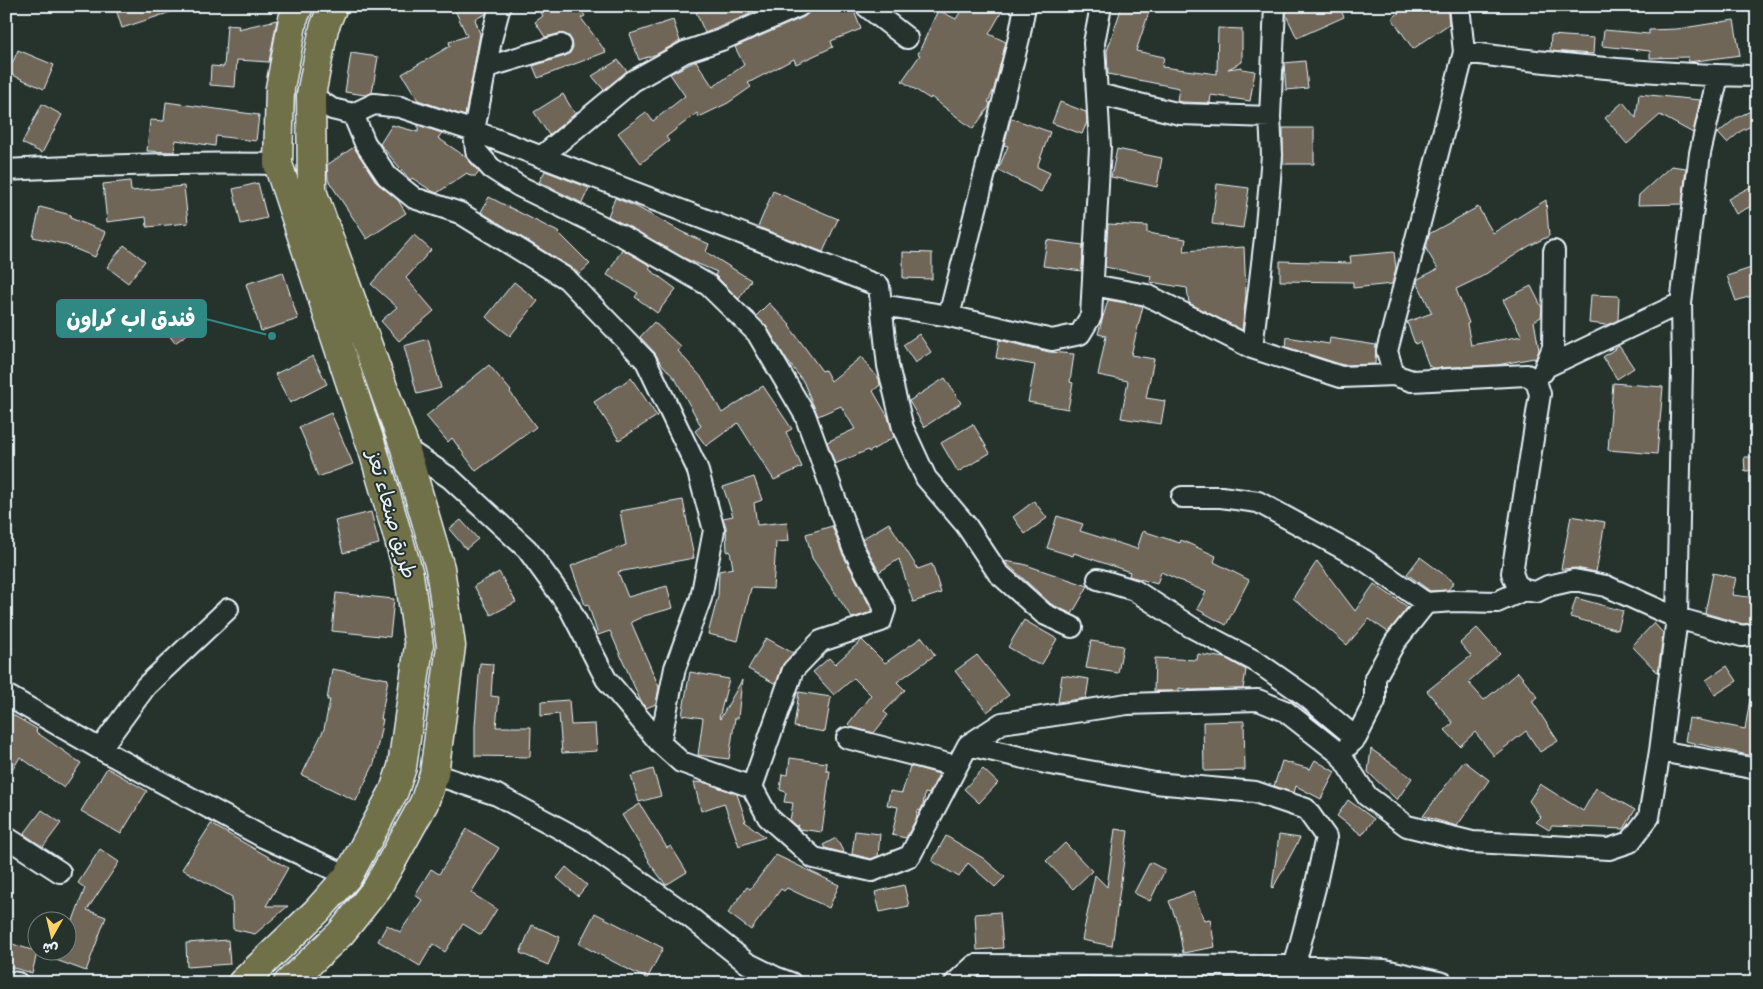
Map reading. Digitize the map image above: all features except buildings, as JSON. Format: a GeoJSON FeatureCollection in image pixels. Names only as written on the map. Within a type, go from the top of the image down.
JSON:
{"type":"FeatureCollection","features":[{"type":"Feature","properties":{"kind":"highway","name":"طريق صنعاء تعز"},"geometry":{"type":"LineString","coordinates":[[242,983],[317,911],[348,876],[394,791],[402,767],[418,646],[409,575],[372,447],[278,164],[280,88],[293,19],[298,6]]}},
{"type":"Feature","properties":{"kind":"highway","name":"طريق صنعاء تعز"},"geometry":{"type":"LineString","coordinates":[[288,983],[341,932],[377,888],[424,803],[434,774],[450,646],[440,568],[405,448],[312,191],[311,95],[324,28],[333,6]]}},
{"type":"Feature","properties":{"kind":"highway"},"geometry":{"type":"LineString","coordinates":[[383,490],[414,481]]}},
{"type":"Feature","properties":{"kind":"street"},"geometry":{"type":"LineString","coordinates":[[500,6],[491,40],[474,132],[476,151],[491,168],[519,186],[626,238],[708,285],[757,333],[805,415],[853,548],[885,610],[881,621],[821,641],[793,670],[752,787]]}},
{"type":"Feature","properties":{"kind":"street"},"geometry":{"type":"LineString","coordinates":[[542,157],[633,81],[684,52],[721,40],[799,6]]}},
{"type":"Feature","properties":{"kind":"street"},"geometry":{"type":"LineString","coordinates":[[866,6],[907,38]]}},
{"type":"Feature","properties":{"kind":"street"},"geometry":{"type":"LineString","coordinates":[[949,316],[1019,38],[1025,6]]}},
{"type":"Feature","properties":{"kind":"street"},"geometry":{"type":"LineString","coordinates":[[882,305],[949,316],[1052,340],[1080,334],[1091,316],[1093,285],[1100,147],[1094,43],[1101,6]]}},
{"type":"Feature","properties":{"kind":"street"},"geometry":{"type":"LineString","coordinates":[[1252,348],[1266,238],[1272,155],[1270,117],[1275,6]]}},
{"type":"Feature","properties":{"kind":"street"},"geometry":{"type":"LineString","coordinates":[[1394,375],[1387,351],[1464,52],[1459,6]]}},
{"type":"Feature","properties":{"kind":"street"},"geometry":{"type":"LineString","coordinates":[[487,67],[561,45]]}},
{"type":"Feature","properties":{"kind":"street"},"geometry":{"type":"LineString","coordinates":[[1464,52],[1593,68],[1718,76],[1757,76]]}},
{"type":"Feature","properties":{"kind":"street"},"geometry":{"type":"LineString","coordinates":[[405,448],[450,478],[527,549],[569,606],[606,679],[660,743],[680,762],[752,787],[768,817],[814,858],[872,871],[910,856],[968,745],[1002,723],[1127,704],[1258,700],[1285,711],[1340,754],[1367,796],[1407,826],[1472,842],[1609,849],[1630,842],[1649,817],[1660,751],[1677,618],[1682,367],[1681,303],[1700,153],[1718,76]]}},
{"type":"Feature","properties":{"kind":"street"},"geometry":{"type":"LineString","coordinates":[[1098,94],[1180,114],[1270,117]]}},
{"type":"Feature","properties":{"kind":"street"},"geometry":{"type":"LineString","coordinates":[[311,95],[332,109],[353,114],[374,104],[400,107],[542,157],[878,286],[882,305],[888,366],[903,428],[926,478],[966,525],[998,573],[1044,614],[1072,627]]}},
{"type":"Feature","properties":{"kind":"street"},"geometry":{"type":"LineString","coordinates":[[353,114],[365,143],[387,176],[394,182],[414,198],[460,213],[567,279],[646,361],[697,468],[714,530],[701,598],[675,668],[660,743]]}},
{"type":"Feature","properties":{"kind":"street"},"geometry":{"type":"LineString","coordinates":[[6,170],[107,164],[278,164]]}},
{"type":"Feature","properties":{"kind":"street"},"geometry":{"type":"LineString","coordinates":[[1554,251],[1554,347],[1541,374],[1540,394],[1512,573],[1516,584],[1524,590],[1536,592],[1548,586],[1574,580],[1582,581],[1606,586],[1677,618],[1742,636],[1757,634]]}},
{"type":"Feature","properties":{"kind":"street"},"geometry":{"type":"LineString","coordinates":[[1093,285],[1147,295],[1252,348],[1342,377],[1394,375],[1412,381],[1541,374],[1681,303]]}},
{"type":"Feature","properties":{"kind":"street"},"geometry":{"type":"LineString","coordinates":[[1182,497],[1221,497],[1258,502],[1364,560],[1426,603],[1454,601],[1496,602],[1524,590]]}},
{"type":"Feature","properties":{"kind":"street"},"geometry":{"type":"LineString","coordinates":[[1098,579],[1134,590],[1191,627],[1257,662],[1307,697],[1356,738]]}},
{"type":"Feature","properties":{"kind":"street"},"geometry":{"type":"LineString","coordinates":[[1340,754],[1356,738],[1375,701],[1375,678],[1395,642],[1426,603]]}},
{"type":"Feature","properties":{"kind":"street"},"geometry":{"type":"LineString","coordinates":[[100,749],[146,686],[228,609]]}},
{"type":"Feature","properties":{"kind":"street"},"geometry":{"type":"LineString","coordinates":[[6,695],[100,749],[263,837],[348,876]]}},
{"type":"Feature","properties":{"kind":"street"},"geometry":{"type":"LineString","coordinates":[[847,738],[956,766]]}},
{"type":"Feature","properties":{"kind":"street"},"geometry":{"type":"LineString","coordinates":[[968,745],[1050,764],[1155,783],[1255,792],[1306,809],[1326,837],[1315,888],[1292,975]]}},
{"type":"Feature","properties":{"kind":"street"},"geometry":{"type":"LineString","coordinates":[[1660,751],[1757,769]]}},
{"type":"Feature","properties":{"kind":"street"},"geometry":{"type":"LineString","coordinates":[[434,774],[497,795],[582,840],[686,914],[747,963],[791,983]]}},
{"type":"Feature","properties":{"kind":"street"},"geometry":{"type":"LineString","coordinates":[[6,837],[60,872]]}},
{"type":"Feature","properties":{"kind":"street"},"geometry":{"type":"LineString","coordinates":[[955,983],[975,965],[1292,975],[1385,970],[1443,983]]}},
{"type":"Feature","properties":{"kind":"street"},"geometry":{"type":"LineString","coordinates":[[6,980],[18,983]]}},
{"type":"Feature","properties":{"kind":"place","name":"فندق اب كراون"},"geometry":{"type":"Point","coordinates":[272,336]}}]}
